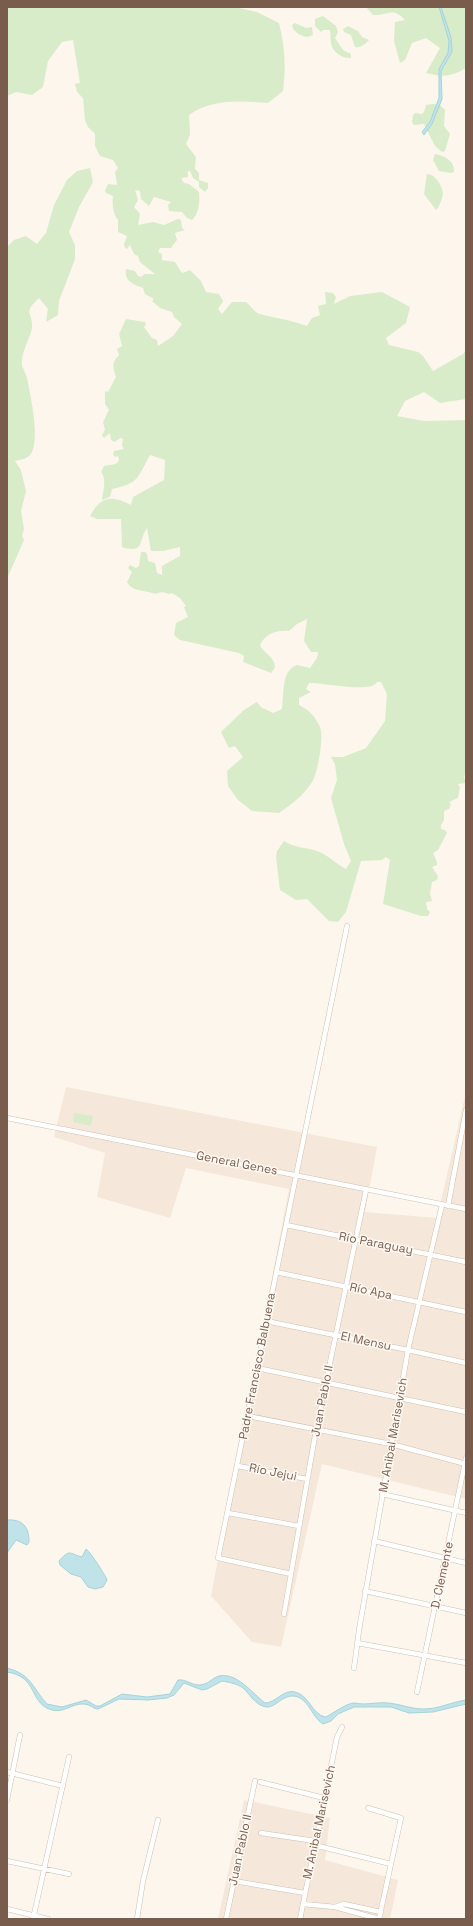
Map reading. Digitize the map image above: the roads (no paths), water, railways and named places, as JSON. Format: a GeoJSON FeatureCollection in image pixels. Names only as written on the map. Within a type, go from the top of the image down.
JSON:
{"type":"FeatureCollection","features":[{"type":"Feature","properties":{"kind":"street","name":"Padre Francisco Balbuena"},"geometry":{"type":"LineString","coordinates":[[291,1574],[218,1558],[347,926]]}},
{"type":"Feature","properties":{"kind":"street"},"geometry":{"type":"LineString","coordinates":[[448,1206],[465,1122],[466,1110]]}},
{"type":"Feature","properties":{"kind":"street","name":"General Genes"},"geometry":{"type":"LineString","coordinates":[[7,1118],[466,1209]]}},
{"type":"Feature","properties":{"kind":"street","name":"Juan Pablo II"},"geometry":{"type":"LineString","coordinates":[[284,1614],[316,1430],[366,1190]]}},
{"type":"Feature","properties":{"kind":"street","name":"M. Anibal Marisevich"},"geometry":{"type":"LineString","coordinates":[[354,1668],[365,1591],[408,1350],[418,1301],[442,1205]]}},
{"type":"Feature","properties":{"kind":"street","name":"Río Paraguay"},"geometry":{"type":"LineString","coordinates":[[286,1225],[466,1262]]}},
{"type":"Feature","properties":{"kind":"street","name":"Río Apa"},"geometry":{"type":"LineString","coordinates":[[276,1272],[466,1312]]}},
{"type":"Feature","properties":{"kind":"street","name":"El Mensu"},"geometry":{"type":"LineString","coordinates":[[266,1321],[408,1350],[466,1364]]}},
{"type":"Feature","properties":{"kind":"street"},"geometry":{"type":"LineString","coordinates":[[257,1368],[466,1412]]}},
{"type":"Feature","properties":{"kind":"street"},"geometry":{"type":"LineString","coordinates":[[248,1416],[391,1444],[466,1464]]}},
{"type":"Feature","properties":{"kind":"street","name":"D. Clemente"},"geometry":{"type":"LineString","coordinates":[[417,1692],[466,1464],[466,1458]]}},
{"type":"Feature","properties":{"kind":"street","name":"Río Jejui"},"geometry":{"type":"LineString","coordinates":[[238,1466],[307,1479]]}},
{"type":"Feature","properties":{"kind":"street"},"geometry":{"type":"LineString","coordinates":[[382,1494],[466,1513]]}},
{"type":"Feature","properties":{"kind":"street"},"geometry":{"type":"LineString","coordinates":[[228,1513],[299,1526]]}},
{"type":"Feature","properties":{"kind":"street"},"geometry":{"type":"LineString","coordinates":[[374,1541],[466,1563]]}},
{"type":"Feature","properties":{"kind":"street"},"geometry":{"type":"LineString","coordinates":[[365,1591],[466,1613]]}},
{"type":"Feature","properties":{"kind":"street"},"geometry":{"type":"LineString","coordinates":[[357,1643],[466,1664]]}},
{"type":"Feature","properties":{"kind":"street","name":"M. Anibal Marisevich"},"geometry":{"type":"LineString","coordinates":[[300,1919],[337,1737],[342,1727]]}},
{"type":"Feature","properties":{"kind":"street"},"geometry":{"type":"LineString","coordinates":[[7,1800],[10,1773],[20,1735]]}},
{"type":"Feature","properties":{"kind":"street"},"geometry":{"type":"LineString","coordinates":[[34,1917],[69,1757]]}},
{"type":"Feature","properties":{"kind":"street"},"geometry":{"type":"LineString","coordinates":[[10,1773],[63,1786]]}},
{"type":"Feature","properties":{"kind":"street","name":"Juan Pablo II"},"geometry":{"type":"LineString","coordinates":[[226,1919],[258,1781],[324,1798]]}},
{"type":"Feature","properties":{"kind":"street"},"geometry":{"type":"LineString","coordinates":[[303,1904],[335,1907],[379,1919],[401,1818],[368,1808]]}},
{"type":"Feature","properties":{"kind":"street"},"geometry":{"type":"LineString","coordinates":[[137,1919],[158,1820]]}},
{"type":"Feature","properties":{"kind":"street"},"geometry":{"type":"LineString","coordinates":[[261,1833],[315,1843],[391,1864]]}},
{"type":"Feature","properties":{"kind":"street"},"geometry":{"type":"LineString","coordinates":[[7,1861],[69,1874]]}},
{"type":"Feature","properties":{"kind":"street"},"geometry":{"type":"LineString","coordinates":[[234,1881],[305,1893]]}},
{"type":"Feature","properties":{"kind":"street"},"geometry":{"type":"LineString","coordinates":[[335,1907],[344,1904],[381,1912]]}},
{"type":"Feature","properties":{"kind":"street"},"geometry":{"type":"LineString","coordinates":[[7,1909],[34,1917],[48,1919]]}},
{"type":"Feature","properties":{"kind":"water"},"geometry":{"type":"Polygon","coordinates":[[[439,7],[441,7],[451,37],[452,52],[441,71],[442,99],[432,124],[424,135],[422,132],[430,122],[439,98],[439,69],[448,53],[449,41],[439,7]]]}},
{"type":"Feature","properties":{"kind":"water"},"geometry":{"type":"Polygon","coordinates":[[[7,1520],[17,1521],[24,1525],[28,1532],[29,1542],[27,1545],[16,1540],[7,1553],[7,1520]]]}},
{"type":"Feature","properties":{"kind":"water"},"geometry":{"type":"Polygon","coordinates":[[[86,1549],[94,1558],[107,1580],[103,1587],[95,1589],[88,1587],[81,1577],[71,1574],[60,1565],[59,1561],[67,1553],[82,1557],[86,1549]]]}},
{"type":"Feature","properties":{"kind":"water"},"geometry":{"type":"Polygon","coordinates":[[[7,1668],[22,1674],[47,1704],[62,1707],[86,1700],[96,1706],[100,1706],[122,1694],[147,1697],[170,1694],[178,1680],[184,1680],[199,1685],[205,1684],[219,1676],[232,1677],[238,1680],[265,1703],[273,1701],[287,1692],[295,1692],[304,1697],[317,1712],[325,1717],[347,1705],[354,1703],[388,1703],[424,1709],[466,1700],[466,1704],[433,1712],[409,1713],[391,1707],[354,1707],[338,1714],[331,1721],[323,1724],[316,1718],[305,1702],[298,1697],[293,1696],[284,1698],[270,1707],[266,1707],[256,1702],[246,1690],[241,1687],[233,1683],[222,1681],[202,1690],[184,1683],[174,1695],[167,1698],[148,1700],[119,1699],[98,1709],[88,1705],[79,1704],[59,1711],[49,1709],[38,1701],[29,1684],[17,1675],[7,1672],[7,1668]]]}}]}
